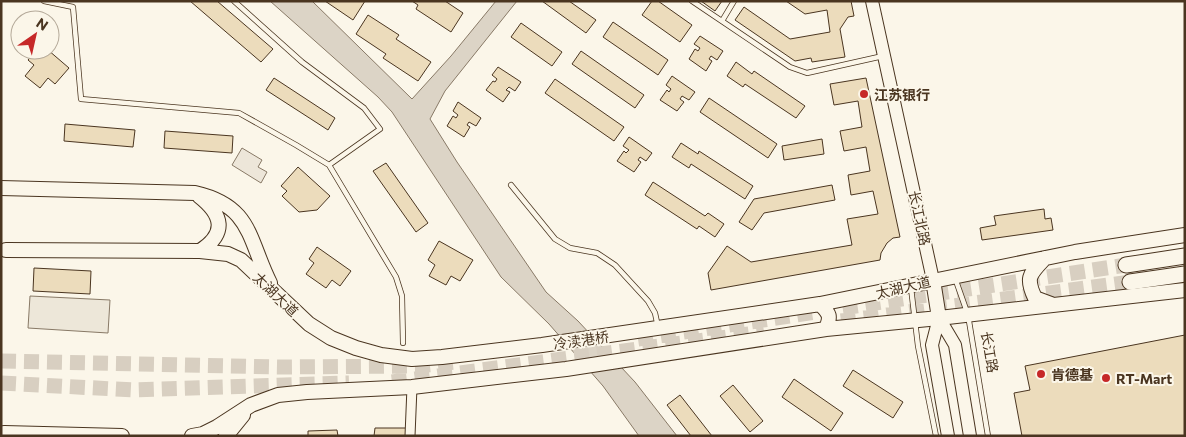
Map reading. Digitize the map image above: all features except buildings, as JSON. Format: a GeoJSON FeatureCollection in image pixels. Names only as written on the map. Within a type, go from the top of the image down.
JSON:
{"type":"FeatureCollection","features":[{"type":"Feature","properties":{"kind":"highway"},"geometry":{"type":"LineString","coordinates":[[1126,265],[1185,256]]}},
{"type":"Feature","properties":{"kind":"highway"},"geometry":{"type":"LineString","coordinates":[[1130,282],[1185,274]]}},
{"type":"Feature","properties":{"kind":"main road","name":"长江北路"},"geometry":{"type":"LineString","coordinates":[[872,1],[933,280],[939,318],[932,345],[948,436]]}},
{"type":"Feature","properties":{"kind":"main road"},"geometry":{"type":"LineString","coordinates":[[1,188],[195,193],[209,196],[226,204],[240,216],[248,229],[262,267],[275,292]]}},
{"type":"Feature","properties":{"kind":"main road"},"geometry":{"type":"LineString","coordinates":[[195,193],[211,205],[217,214],[218,224],[215,240],[200,251]]}},
{"type":"Feature","properties":{"kind":"main road","name":"太湖大道"},"geometry":{"type":"LineString","coordinates":[[621,334],[820,304],[1045,258],[1185,235]]}},
{"type":"Feature","properties":{"kind":"main road","name":"太湖大道"},"geometry":{"type":"LineString","coordinates":[[6,250],[200,251],[228,254],[241,260],[309,324],[331,338],[381,355],[412,359],[442,358],[542,345]]}},
{"type":"Feature","properties":{"kind":"main road"},"geometry":{"type":"LineString","coordinates":[[1045,258],[1031,273],[1029,286],[1035,298],[1053,305]]}},
{"type":"Feature","properties":{"kind":"main road"},"geometry":{"type":"LineString","coordinates":[[820,304],[828,313],[830,320],[826,329],[915,321],[1185,290]]}},
{"type":"Feature","properties":{"kind":"main road"},"geometry":{"type":"LineString","coordinates":[[939,318],[955,344],[970,436]]}},
{"type":"Feature","properties":{"kind":"main road","name":"冷渎港桥"},"geometry":{"type":"LineString","coordinates":[[412,387],[566,369],[826,329]]}},
{"type":"Feature","properties":{"kind":"main road","name":"冷渎港桥"},"geometry":{"type":"LineString","coordinates":[[542,345],[621,334]]}},
{"type":"Feature","properties":{"kind":"main road"},"geometry":{"type":"LineString","coordinates":[[192,436],[203,434],[218,427],[251,405],[278,395],[412,387]]}},
{"type":"Feature","properties":{"kind":"main road"},"geometry":{"type":"LineString","coordinates":[[226,436],[251,405]]}},
{"type":"Feature","properties":{"kind":"main road"},"geometry":{"type":"LineString","coordinates":[[944,418],[966,414]]}},
{"type":"Feature","properties":{"kind":"main road"},"geometry":{"type":"LineString","coordinates":[[4,433],[122,436]]}},
{"type":"Feature","properties":{"kind":"street"},"geometry":{"type":"LineString","coordinates":[[410,436],[412,387]]}},
{"type":"Feature","properties":{"kind":"lane"},"geometry":{"type":"LineString","coordinates":[[44,1],[73,7]]}},
{"type":"Feature","properties":{"kind":"lane"},"geometry":{"type":"LineString","coordinates":[[74,1],[81,99],[239,113],[329,166],[396,277],[402,296],[403,343]]}},
{"type":"Feature","properties":{"kind":"lane"},"geometry":{"type":"LineString","coordinates":[[234,1],[302,62],[364,108],[380,129],[329,166]]}},
{"type":"Feature","properties":{"kind":"lane"},"geometry":{"type":"LineString","coordinates":[[692,1],[790,67],[807,73],[884,56]]}},
{"type":"Feature","properties":{"kind":"lane"},"geometry":{"type":"LineString","coordinates":[[722,22],[734,1]]}},
{"type":"Feature","properties":{"kind":"lane"},"geometry":{"type":"LineString","coordinates":[[511,185],[554,239],[570,248],[597,253],[615,265],[648,301],[655,313],[658,328]]}},
{"type":"Feature","properties":{"kind":"lane","name":"长江路"},"geometry":{"type":"LineString","coordinates":[[954,276],[968,315],[988,436]]}},
{"type":"Feature","properties":{"kind":"lane"},"geometry":{"type":"LineString","coordinates":[[911,286],[915,321],[936,436]]}},
{"type":"Feature","properties":{"kind":"shaded area"},"geometry":{"type":"Polygon","coordinates":[[[270,1],[312,1],[412,99],[451,56],[496,1],[517,1],[445,91],[430,119],[457,162],[546,292],[578,321],[635,382],[677,436],[639,436],[603,386],[549,324],[501,277],[392,112],[378,97],[270,1]]]}},
{"type":"Feature","properties":{"kind":"shaded area"},"geometry":{"type":"Polygon","coordinates":[[[242,148],[262,160],[258,167],[267,172],[261,183],[232,165],[242,148]]]}},
{"type":"Feature","properties":{"kind":"shaded area"},"geometry":{"type":"Polygon","coordinates":[[[30,296],[110,300],[108,333],[28,328],[30,296]]]}},
{"type":"Feature","properties":{"kind":"tunnel"},"geometry":{"type":"LineString","coordinates":[[638,339],[1126,265]]}},
{"type":"Feature","properties":{"kind":"tunnel"},"geometry":{"type":"LineString","coordinates":[[841,321],[1130,282]]}},
{"type":"Feature","properties":{"kind":"tunnel"},"geometry":{"type":"LineString","coordinates":[[392,382],[764,332]]}},
{"type":"Feature","properties":{"kind":"tunnel"},"geometry":{"type":"LineString","coordinates":[[1,361],[280,367],[419,366],[456,362]]}},
{"type":"Feature","properties":{"kind":"tunnel"},"geometry":{"type":"LineString","coordinates":[[1,383],[134,390],[349,383]]}},
{"type":"Feature","properties":{"kind":"place","name":"江苏银行"},"geometry":{"type":"Point","coordinates":[864,94]}},
{"type":"Feature","properties":{"kind":"place","name":"肯德基"},"geometry":{"type":"Point","coordinates":[1041,374]}},
{"type":"Feature","properties":{"kind":"place","name":"RT-Mart"},"geometry":{"type":"Point","coordinates":[1106,378]}}]}
